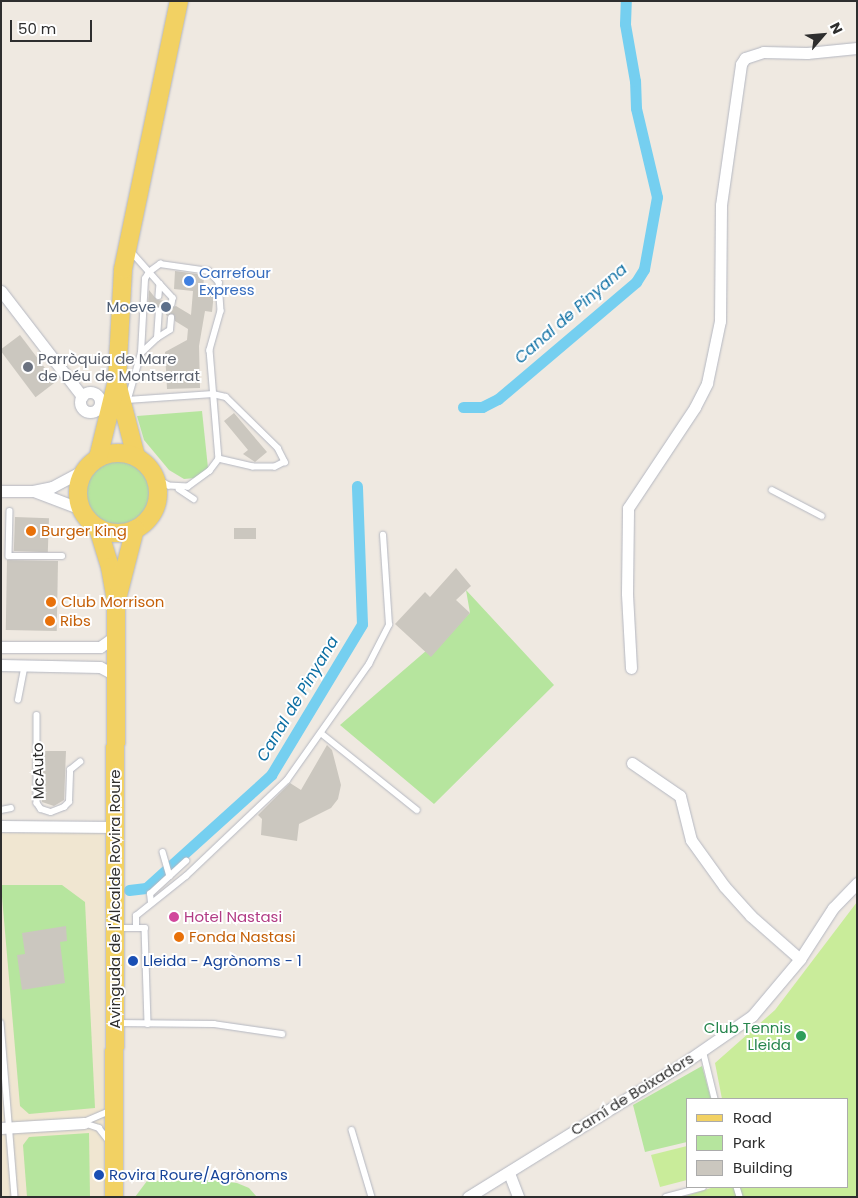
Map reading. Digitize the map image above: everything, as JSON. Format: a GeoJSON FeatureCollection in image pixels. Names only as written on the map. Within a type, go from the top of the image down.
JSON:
{"type":"FeatureCollection","features":[{"type":"Feature","properties":{"kind":"main road"},"geometry":{"type":"LineString","coordinates":[[116,602],[110,567],[98,528],[82,509],[79,485],[92,463],[117,380],[118,315],[128,247],[179,1]]}},
{"type":"Feature","properties":{"kind":"main road"},"geometry":{"type":"LineString","coordinates":[[117,380],[126,401],[136,457]]}},
{"type":"Feature","properties":{"kind":"main road"},"geometry":{"type":"LineString","coordinates":[[92,463],[117,453],[136,457],[149,468],[155,478],[156,505],[150,517],[135,529],[116,533],[98,528]]}},
{"type":"Feature","properties":{"kind":"main road"},"geometry":{"type":"LineString","coordinates":[[116,602],[135,529]]}},
{"type":"Feature","properties":{"kind":"main road","name":"Avinguda de l'Alcalde Rovira Roure"},"geometry":{"type":"LineString","coordinates":[[114,1197],[116,602]]}},
{"type":"Feature","properties":{"kind":"street"},"geometry":{"type":"LineString","coordinates":[[631,668],[628,653],[628,508],[695,407],[707,382],[720,321],[721,205],[741,64],[745,58],[763,52],[807,53],[857,48]]}},
{"type":"Feature","properties":{"kind":"street"},"geometry":{"type":"LineString","coordinates":[[1,291],[82,396]]}},
{"type":"Feature","properties":{"kind":"street"},"geometry":{"type":"LineString","coordinates":[[1,491],[33,491],[60,484],[92,463]]}},
{"type":"Feature","properties":{"kind":"street"},"geometry":{"type":"LineString","coordinates":[[33,491],[82,509]]}},
{"type":"Feature","properties":{"kind":"street"},"geometry":{"type":"LineString","coordinates":[[6,665],[3,647],[100,647],[116,636]]}},
{"type":"Feature","properties":{"kind":"street"},"geometry":{"type":"LineString","coordinates":[[6,665],[12,653],[19,647]]}},
{"type":"Feature","properties":{"kind":"street"},"geometry":{"type":"LineString","coordinates":[[6,665],[100,667],[115,675]]}},
{"type":"Feature","properties":{"kind":"street"},"geometry":{"type":"LineString","coordinates":[[632,763],[680,796],[691,840],[724,886],[751,916],[800,959]]}},
{"type":"Feature","properties":{"kind":"street"},"geometry":{"type":"LineString","coordinates":[[1,826],[115,827]]}},
{"type":"Feature","properties":{"kind":"street","name":"Camí de Boixadors"},"geometry":{"type":"LineString","coordinates":[[468,1197],[703,1050],[752,1016],[800,959],[833,908],[857,883]]}},
{"type":"Feature","properties":{"kind":"street"},"geometry":{"type":"LineString","coordinates":[[5,1128],[84,1123]]}},
{"type":"Feature","properties":{"kind":"street"},"geometry":{"type":"LineString","coordinates":[[509,1173],[518,1197]]}},
{"type":"Feature","properties":{"kind":"lane"},"geometry":{"type":"LineString","coordinates":[[128,247],[172,298],[172,304]]}},
{"type":"Feature","properties":{"kind":"lane"},"geometry":{"type":"LineString","coordinates":[[178,488],[199,480],[218,460],[213,394],[210,350],[220,311],[219,282],[209,271],[200,268],[160,264],[149,272],[145,279],[141,353],[126,401],[213,394],[226,397],[278,448],[285,462],[275,467],[253,467],[218,460]]}},
{"type":"Feature","properties":{"kind":"lane"},"geometry":{"type":"LineString","coordinates":[[159,296],[160,284]]}},
{"type":"Feature","properties":{"kind":"lane"},"geometry":{"type":"LineString","coordinates":[[157,338],[159,311]]}},
{"type":"Feature","properties":{"kind":"lane"},"geometry":{"type":"LineString","coordinates":[[141,353],[157,338],[170,330],[171,318]]}},
{"type":"Feature","properties":{"kind":"lane"},"geometry":{"type":"LineString","coordinates":[[155,478],[178,488],[194,499]]}},
{"type":"Feature","properties":{"kind":"lane"},"geometry":{"type":"LineString","coordinates":[[772,490],[822,516]]}},
{"type":"Feature","properties":{"kind":"lane"},"geometry":{"type":"LineString","coordinates":[[10,511],[9,556],[62,556]]}},
{"type":"Feature","properties":{"kind":"lane"},"geometry":{"type":"LineString","coordinates":[[136,928],[136,916],[186,876],[287,780],[369,664],[389,625],[383,535]]}},
{"type":"Feature","properties":{"kind":"lane"},"geometry":{"type":"LineString","coordinates":[[18,700],[25,665]]}},
{"type":"Feature","properties":{"kind":"lane","name":"McAuto"},"geometry":{"type":"LineString","coordinates":[[37,715],[37,803],[41,810],[52,812],[64,807],[69,802],[70,770],[80,762]]}},
{"type":"Feature","properties":{"kind":"lane"},"geometry":{"type":"LineString","coordinates":[[321,733],[417,810]]}},
{"type":"Feature","properties":{"kind":"lane"},"geometry":{"type":"LineString","coordinates":[[1,810],[11,808]]}},
{"type":"Feature","properties":{"kind":"lane"},"geometry":{"type":"LineString","coordinates":[[162,852],[170,874]]}},
{"type":"Feature","properties":{"kind":"lane"},"geometry":{"type":"LineString","coordinates":[[150,903],[150,894],[170,874],[186,862]]}},
{"type":"Feature","properties":{"kind":"lane"},"geometry":{"type":"LineString","coordinates":[[115,928],[145,928],[148,1024]]}},
{"type":"Feature","properties":{"kind":"lane"},"geometry":{"type":"LineString","coordinates":[[1,1023],[5,1128],[15,1197]]}},
{"type":"Feature","properties":{"kind":"lane"},"geometry":{"type":"LineString","coordinates":[[114,1023],[214,1024],[282,1034]]}},
{"type":"Feature","properties":{"kind":"lane"},"geometry":{"type":"LineString","coordinates":[[703,1050],[715,1098]]}},
{"type":"Feature","properties":{"kind":"lane"},"geometry":{"type":"LineString","coordinates":[[84,1123],[106,1114],[115,1102]]}},
{"type":"Feature","properties":{"kind":"lane"},"geometry":{"type":"LineString","coordinates":[[84,1123],[99,1128],[107,1137],[114,1164]]}},
{"type":"Feature","properties":{"kind":"lane"},"geometry":{"type":"LineString","coordinates":[[352,1130],[372,1197]]}},
{"type":"Feature","properties":{"kind":"lane"},"geometry":{"type":"LineString","coordinates":[[666,1197],[699,1188]]}},
{"type":"Feature","properties":{"kind":"shaded area"},"geometry":{"type":"Polygon","coordinates":[[[1,833],[104,833],[104,1197],[1,1197],[1,833]]]}},
{"type":"Feature","properties":{"kind":"green space"},"geometry":{"type":"Polygon","coordinates":[[[202,411],[208,468],[195,478],[184,479],[169,470],[144,440],[137,416],[202,411]]]}},
{"type":"Feature","properties":{"kind":"green space"},"geometry":{"type":"Polygon","coordinates":[[[110,460],[124,460],[136,465],[145,474],[150,486],[148,506],[141,517],[124,526],[110,526],[98,521],[89,512],[84,500],[84,486],[89,474],[98,465],[110,460]]]}},
{"type":"Feature","properties":{"kind":"green space"},"geometry":{"type":"Polygon","coordinates":[[[466,590],[554,685],[434,804],[340,725],[470,613],[466,590]]]}},
{"type":"Feature","properties":{"kind":"green space"},"geometry":{"type":"Polygon","coordinates":[[[1,885],[62,885],[85,902],[95,1108],[29,1114],[20,1106],[1,885]]]}},
{"type":"Feature","properties":{"kind":"green space","name":"Club Tennis Lleida"},"geometry":{"type":"Polygon","coordinates":[[[857,902],[857,1197],[683,1197],[711,1188],[848,1188],[848,1098],[722,1098],[715,1063],[775,1010],[857,902]]]}},
{"type":"Feature","properties":{"kind":"green space"},"geometry":{"type":"Polygon","coordinates":[[[702,1066],[711,1098],[686,1098],[686,1142],[645,1152],[633,1105],[702,1066]]]}},
{"type":"Feature","properties":{"kind":"green space"},"geometry":{"type":"Polygon","coordinates":[[[89,1133],[90,1197],[27,1197],[23,1145],[29,1137],[89,1133]]]}},
{"type":"Feature","properties":{"kind":"green space"},"geometry":{"type":"Polygon","coordinates":[[[686,1146],[686,1180],[660,1187],[651,1155],[686,1146]]]}},
{"type":"Feature","properties":{"kind":"green space"},"geometry":{"type":"Polygon","coordinates":[[[212,1180],[237,1183],[249,1188],[257,1197],[135,1197],[147,1181],[212,1180]]]}},
{"type":"Feature","properties":{"kind":"building"},"geometry":{"type":"Polygon","coordinates":[[[175,271],[204,275],[203,292],[214,293],[212,312],[205,311],[199,346],[200,388],[167,389],[165,352],[187,340],[188,329],[175,321],[173,314],[167,316],[161,307],[155,309],[148,305],[149,290],[157,300],[168,301],[169,308],[176,306],[191,315],[193,291],[174,289],[175,271]]]}},
{"type":"Feature","properties":{"kind":"building","name":"Parròquia de Mare de Déu de Montserrat"},"geometry":{"type":"Polygon","coordinates":[[[20,335],[56,382],[36,397],[1,351],[1,349],[20,335]]]}},
{"type":"Feature","properties":{"kind":"building"},"geometry":{"type":"Polygon","coordinates":[[[234,413],[267,452],[255,462],[243,454],[248,450],[224,421],[234,413]]]}},
{"type":"Feature","properties":{"kind":"building","name":"Burger King"},"geometry":{"type":"Polygon","coordinates":[[[15,517],[49,518],[48,552],[14,551],[15,517]]]}},
{"type":"Feature","properties":{"kind":"building"},"geometry":{"type":"Polygon","coordinates":[[[234,528],[256,528],[256,539],[234,539],[234,528]]]}},
{"type":"Feature","properties":{"kind":"building"},"geometry":{"type":"Polygon","coordinates":[[[7,560],[58,561],[57,631],[6,630],[7,560]]]}},
{"type":"Feature","properties":{"kind":"building"},"geometry":{"type":"Polygon","coordinates":[[[456,568],[471,586],[456,600],[470,613],[431,657],[395,624],[425,592],[430,597],[456,568]]]}},
{"type":"Feature","properties":{"kind":"building"},"geometry":{"type":"Polygon","coordinates":[[[327,745],[332,750],[341,785],[338,799],[331,808],[299,824],[297,841],[261,835],[262,819],[258,815],[290,783],[301,790],[327,745]]]}},
{"type":"Feature","properties":{"kind":"building"},"geometry":{"type":"Polygon","coordinates":[[[42,751],[66,751],[64,800],[54,806],[42,802],[42,751]]]}},
{"type":"Feature","properties":{"kind":"building"},"geometry":{"type":"Polygon","coordinates":[[[66,926],[67,941],[60,942],[65,983],[22,990],[17,955],[25,954],[22,933],[66,926]]]}},
{"type":"Feature","properties":{"kind":"waterway","name":"Canal de Pinyana"},"geometry":{"type":"LineString","coordinates":[[463,407],[482,407],[498,399],[636,282],[644,269],[657,197],[636,108],[635,81],[625,24],[626,1]]}},
{"type":"Feature","properties":{"kind":"waterway","name":"Canal de Pinyana"},"geometry":{"type":"LineString","coordinates":[[129,890],[146,888],[271,775],[362,624],[357,486]]}},
{"type":"Feature","properties":{"kind":"place","name":"Carrefour Express"},"geometry":{"type":"Point","coordinates":[189,281]}},
{"type":"Feature","properties":{"kind":"place","name":"Moeve"},"geometry":{"type":"Point","coordinates":[166,307]}},
{"type":"Feature","properties":{"kind":"place","name":"Parròquia de Mare de Déu de Montserrat"},"geometry":{"type":"Point","coordinates":[28,367]}},
{"type":"Feature","properties":{"kind":"place","name":"Burger King"},"geometry":{"type":"Point","coordinates":[31,531]}},
{"type":"Feature","properties":{"kind":"place","name":"Club Morrison"},"geometry":{"type":"Point","coordinates":[51,602]}},
{"type":"Feature","properties":{"kind":"place","name":"Ribs"},"geometry":{"type":"Point","coordinates":[50,621]}},
{"type":"Feature","properties":{"kind":"place","name":"Hotel Nastasi"},"geometry":{"type":"Point","coordinates":[174,917]}},
{"type":"Feature","properties":{"kind":"place","name":"Fonda Nastasi"},"geometry":{"type":"Point","coordinates":[179,937]}},
{"type":"Feature","properties":{"kind":"place","name":"Lleida - Agrònoms - 1"},"geometry":{"type":"Point","coordinates":[133,961]}},
{"type":"Feature","properties":{"kind":"place","name":"Club Tennis Lleida"},"geometry":{"type":"Point","coordinates":[801,1036]}},
{"type":"Feature","properties":{"kind":"place","name":"Rovira Roure/Agrònoms"},"geometry":{"type":"Point","coordinates":[99,1175]}}]}
